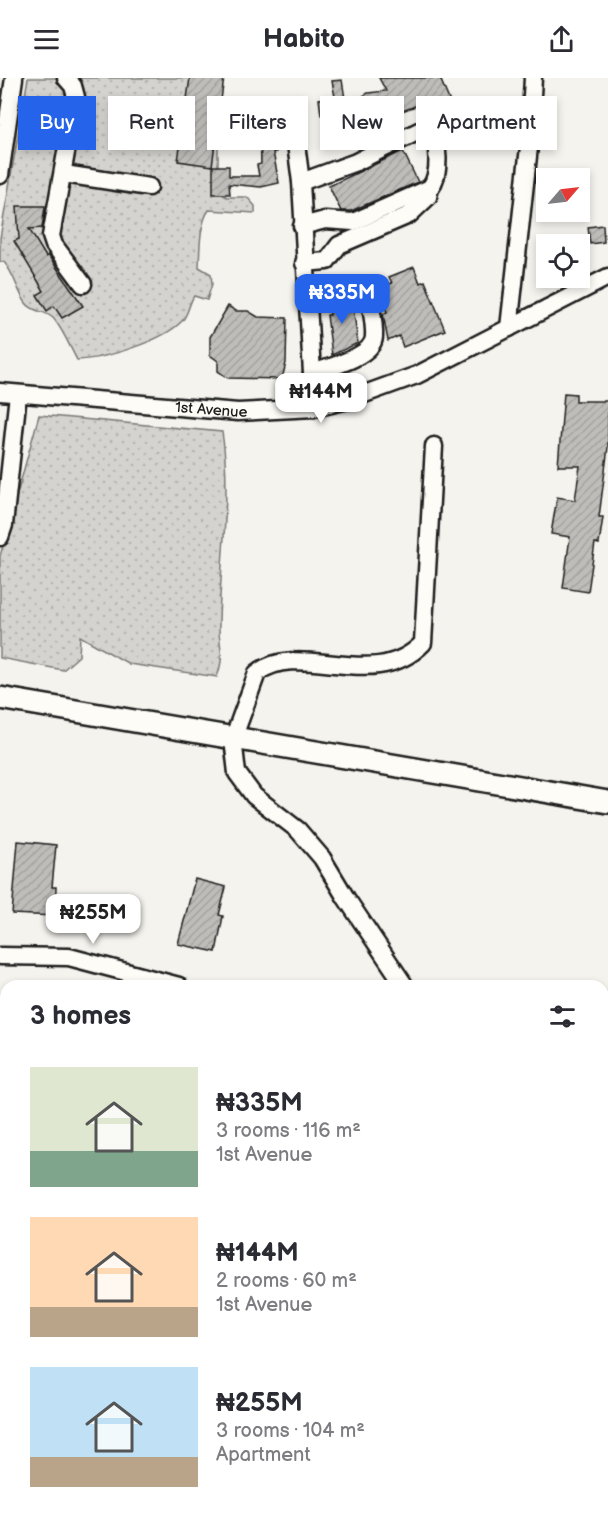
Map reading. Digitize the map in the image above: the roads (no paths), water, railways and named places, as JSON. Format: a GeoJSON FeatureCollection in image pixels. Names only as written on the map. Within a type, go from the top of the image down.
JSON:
{"type":"FeatureCollection","features":[{"type":"Feature","properties":{"kind":"main road"},"geometry":{"type":"LineString","coordinates":[[0,698],[608,802]]}},
{"type":"Feature","properties":{"kind":"street"},"geometry":{"type":"LineString","coordinates":[[0,175],[14,78]]}},
{"type":"Feature","properties":{"kind":"street"},"geometry":{"type":"LineString","coordinates":[[66,78],[73,86],[76,97],[64,174],[51,236],[54,245],[83,284]]}},
{"type":"Feature","properties":{"kind":"street"},"geometry":{"type":"LineString","coordinates":[[508,328],[529,147],[533,78]]}},
{"type":"Feature","properties":{"kind":"street"},"geometry":{"type":"LineString","coordinates":[[301,182],[356,162],[430,128],[435,136],[436,180],[430,188],[428,197],[410,215],[339,245],[327,261],[304,263]]}},
{"type":"Feature","properties":{"kind":"street"},"geometry":{"type":"LineString","coordinates":[[297,150],[301,182],[314,408]]}},
{"type":"Feature","properties":{"kind":"street"},"geometry":{"type":"LineString","coordinates":[[64,174],[149,187]]}},
{"type":"Feature","properties":{"kind":"street"},"geometry":{"type":"LineString","coordinates":[[302,226],[325,220],[343,224],[352,222],[430,188]]}},
{"type":"Feature","properties":{"kind":"street","name":"1st Avenue"},"geometry":{"type":"LineString","coordinates":[[0,392],[238,412],[314,408],[348,400],[417,375],[608,277]]}},
{"type":"Feature","properties":{"kind":"street"},"geometry":{"type":"LineString","coordinates":[[312,373],[360,355],[370,346],[374,339],[369,295]]}},
{"type":"Feature","properties":{"kind":"street"},"geometry":{"type":"LineString","coordinates":[[0,537],[4,525],[18,394]]}},
{"type":"Feature","properties":{"kind":"street"},"geometry":{"type":"LineString","coordinates":[[401,980],[322,858],[298,830],[254,796],[237,773],[233,739],[257,673],[265,667],[285,662],[386,666],[414,652],[423,643],[434,446]]}},
{"type":"Feature","properties":{"kind":"street"},"geometry":{"type":"LineString","coordinates":[[0,956],[69,957],[156,980]]}}]}
